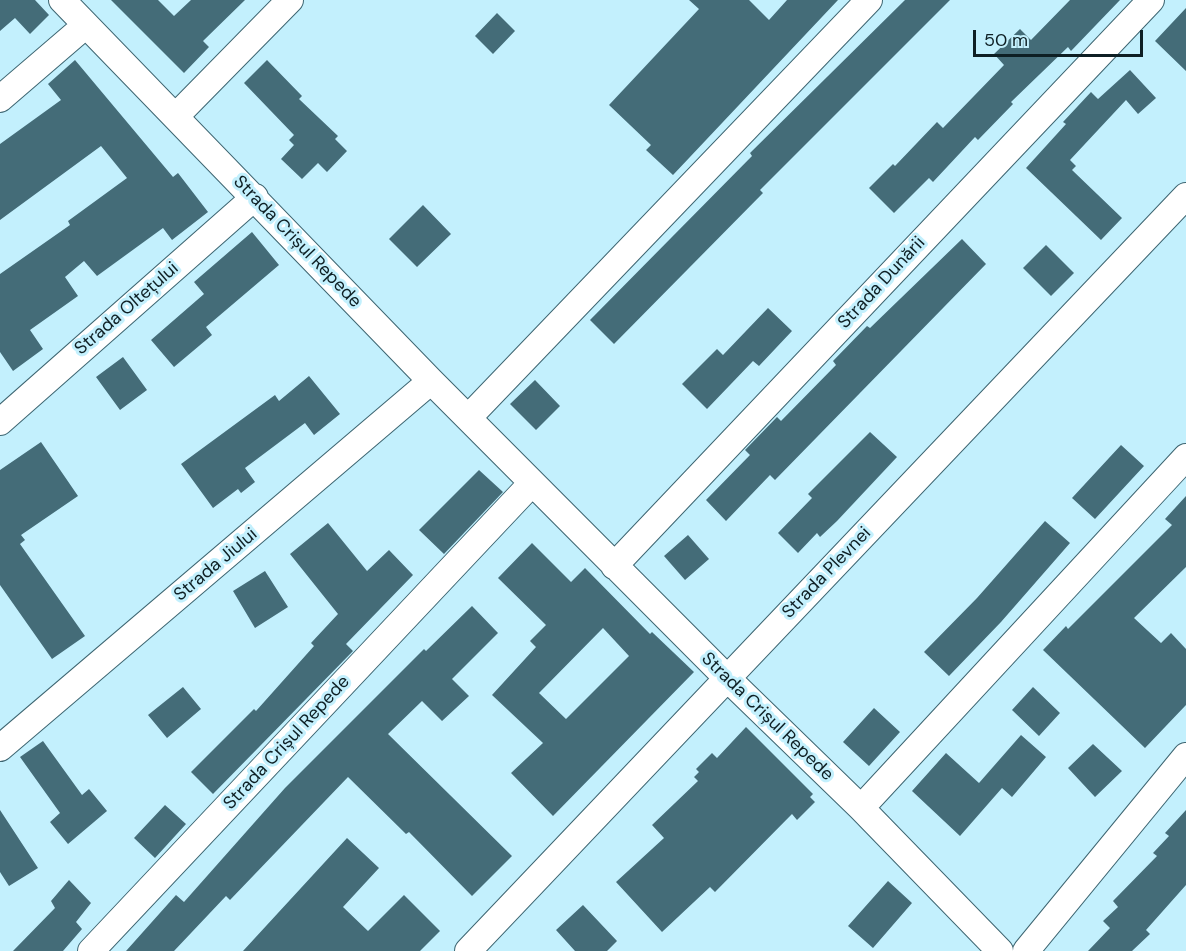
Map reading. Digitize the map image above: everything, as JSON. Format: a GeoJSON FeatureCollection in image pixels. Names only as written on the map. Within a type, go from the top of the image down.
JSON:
{"type":"FeatureCollection","features":[{"type":"Feature","properties":{"kind":"street","name":"Strada Crișul Repede"},"geometry":{"type":"LineString","coordinates":[[62,0],[431,381],[614,566],[861,808],[1000,951]]}},
{"type":"Feature","properties":{"kind":"street"},"geometry":{"type":"LineString","coordinates":[[176,116],[290,0]]}},
{"type":"Feature","properties":{"kind":"street"},"geometry":{"type":"LineString","coordinates":[[468,418],[869,0]]}},
{"type":"Feature","properties":{"kind":"street","name":"Strada Dunării"},"geometry":{"type":"LineString","coordinates":[[614,566],[1151,0]]}},
{"type":"Feature","properties":{"kind":"street"},"geometry":{"type":"LineString","coordinates":[[0,99],[86,25]]}},
{"type":"Feature","properties":{"kind":"street","name":"Strada Plevnei"},"geometry":{"type":"LineString","coordinates":[[468,951],[1186,196]]}},
{"type":"Feature","properties":{"kind":"street","name":"Strada Oltețului"},"geometry":{"type":"LineString","coordinates":[[0,422],[255,197]]}},
{"type":"Feature","properties":{"kind":"street","name":"Strada Jiului"},"geometry":{"type":"LineString","coordinates":[[0,748],[431,381]]}},
{"type":"Feature","properties":{"kind":"street"},"geometry":{"type":"LineString","coordinates":[[861,808],[1186,457]]}},
{"type":"Feature","properties":{"kind":"street","name":"Strada Crișul Repede"},"geometry":{"type":"LineString","coordinates":[[92,951],[532,483]]}},
{"type":"Feature","properties":{"kind":"street"},"geometry":{"type":"LineString","coordinates":[[1026,951],[1186,756]]}},
{"type":"Feature","properties":{"kind":"building"},"geometry":{"type":"Polygon","coordinates":[[[0,0],[35,0],[49,15],[30,34],[15,18],[0,31],[0,0]]]}},
{"type":"Feature","properties":{"kind":"building"},"geometry":{"type":"Polygon","coordinates":[[[111,0],[158,0],[174,16],[191,0],[245,0],[203,41],[209,47],[184,73],[111,0]]]}},
{"type":"Feature","properties":{"kind":"building"},"geometry":{"type":"Polygon","coordinates":[[[689,0],[749,0],[769,20],[787,0],[838,0],[673,175],[646,150],[651,145],[609,105],[699,9],[689,0]]]}},
{"type":"Feature","properties":{"kind":"building"},"geometry":{"type":"Polygon","coordinates":[[[905,0],[950,0],[760,190],[763,193],[614,344],[590,320],[752,156],[750,153],[905,0]]]}},
{"type":"Feature","properties":{"kind":"building"},"geometry":{"type":"Polygon","coordinates":[[[1070,0],[1120,0],[1071,51],[1068,47],[1011,102],[1013,104],[978,140],[975,137],[933,182],[929,178],[894,213],[869,188],[893,164],[895,166],[937,122],[943,128],[1004,65],[994,54],[1020,29],[1031,40],[1070,0]]]}},
{"type":"Feature","properties":{"kind":"building"},"geometry":{"type":"Polygon","coordinates":[[[1186,8],[1186,71],[1155,41],[1186,8]]]}},
{"type":"Feature","properties":{"kind":"building"},"geometry":{"type":"Polygon","coordinates":[[[497,13],[515,31],[493,54],[475,36],[497,13]]]}},
{"type":"Feature","properties":{"kind":"building"},"geometry":{"type":"Polygon","coordinates":[[[75,60],[173,177],[178,173],[208,212],[172,240],[163,228],[97,276],[84,261],[65,277],[78,296],[30,330],[43,349],[13,371],[0,352],[0,274],[70,225],[68,221],[127,178],[101,146],[0,220],[0,144],[61,100],[48,84],[75,60]]]}},
{"type":"Feature","properties":{"kind":"building"},"geometry":{"type":"Polygon","coordinates":[[[267,60],[302,96],[299,99],[338,136],[335,139],[347,151],[327,172],[318,163],[302,179],[281,159],[294,145],[289,140],[294,135],[244,83],[267,60]]]}},
{"type":"Feature","properties":{"kind":"building"},"geometry":{"type":"Polygon","coordinates":[[[1130,70],[1156,98],[1138,114],[1126,100],[1070,160],[1076,166],[1072,170],[1122,218],[1101,240],[1026,168],[1091,92],[1098,99],[1130,70]]]}},
{"type":"Feature","properties":{"kind":"building"},"geometry":{"type":"Polygon","coordinates":[[[423,205],[451,234],[417,267],[389,239],[423,205]]]}},
{"type":"Feature","properties":{"kind":"building"},"geometry":{"type":"Polygon","coordinates":[[[252,232],[279,265],[206,327],[212,335],[174,367],[151,340],[204,294],[194,282],[252,232]]]}},
{"type":"Feature","properties":{"kind":"building"},"geometry":{"type":"Polygon","coordinates":[[[962,239],[986,264],[775,480],[770,475],[726,521],[706,500],[750,455],[745,450],[777,417],[781,421],[836,365],[833,361],[867,326],[870,328],[962,239]]]}},
{"type":"Feature","properties":{"kind":"building"},"geometry":{"type":"Polygon","coordinates":[[[1046,245],[1074,273],[1051,296],[1023,268],[1046,245]]]}},
{"type":"Feature","properties":{"kind":"building"},"geometry":{"type":"Polygon","coordinates":[[[768,308],[792,331],[759,366],[753,361],[707,409],[682,384],[717,349],[723,355],[768,308]]]}},
{"type":"Feature","properties":{"kind":"building"},"geometry":{"type":"Polygon","coordinates":[[[123,357],[147,390],[120,410],[96,377],[123,357]]]}},
{"type":"Feature","properties":{"kind":"building"},"geometry":{"type":"Polygon","coordinates":[[[309,376],[340,414],[314,435],[305,423],[245,468],[255,482],[241,493],[238,489],[213,508],[181,464],[275,395],[279,401],[309,376]]]}},
{"type":"Feature","properties":{"kind":"building"},"geometry":{"type":"Polygon","coordinates":[[[535,380],[560,406],[536,430],[510,404],[535,380]]]}},
{"type":"Feature","properties":{"kind":"building"},"geometry":{"type":"Polygon","coordinates":[[[870,432],[897,457],[837,521],[820,537],[817,533],[798,553],[778,533],[812,498],[808,494],[870,432]]]}},
{"type":"Feature","properties":{"kind":"building"},"geometry":{"type":"Polygon","coordinates":[[[41,442],[78,496],[21,535],[25,540],[20,544],[85,636],[52,659],[0,585],[0,470],[41,442]]]}},
{"type":"Feature","properties":{"kind":"building"},"geometry":{"type":"Polygon","coordinates":[[[1121,445],[1144,466],[1095,519],[1072,498],[1121,445]]]}},
{"type":"Feature","properties":{"kind":"building"},"geometry":{"type":"Polygon","coordinates":[[[479,470],[503,492],[444,554],[419,530],[479,470]]]}},
{"type":"Feature","properties":{"kind":"building"},"geometry":{"type":"Polygon","coordinates":[[[1186,496],[1186,567],[1134,618],[1161,643],[1171,633],[1186,649],[1186,705],[1145,748],[1043,650],[1066,626],[1068,629],[1172,525],[1165,519],[1186,496]]]}},
{"type":"Feature","properties":{"kind":"building"},"geometry":{"type":"Polygon","coordinates":[[[1045,521],[1070,543],[1001,622],[949,676],[924,652],[977,598],[1045,521]]]}},
{"type":"Feature","properties":{"kind":"building"},"geometry":{"type":"Polygon","coordinates":[[[328,523],[367,571],[389,550],[413,575],[346,644],[353,651],[213,794],[191,772],[254,709],[256,711],[314,646],[311,643],[338,614],[290,554],[328,523]]]}},
{"type":"Feature","properties":{"kind":"building"},"geometry":{"type":"Polygon","coordinates":[[[688,535],[709,559],[685,580],[664,556],[688,535]]]}},
{"type":"Feature","properties":{"kind":"building"},"geometry":{"type":"Polygon","coordinates":[[[532,543],[571,582],[585,568],[650,634],[652,632],[694,672],[553,816],[511,773],[543,743],[492,695],[536,647],[530,641],[546,625],[498,578],[532,543]],[[603,628],[539,693],[566,719],[629,656],[603,628]]]}},
{"type":"Feature","properties":{"kind":"building"},"geometry":{"type":"Polygon","coordinates":[[[265,571],[288,607],[255,628],[233,591],[265,571]]]}},
{"type":"Feature","properties":{"kind":"building"},"geometry":{"type":"Polygon","coordinates":[[[472,606],[498,633],[452,679],[469,696],[442,721],[422,701],[388,734],[512,856],[472,896],[409,832],[406,834],[348,777],[230,900],[226,896],[174,951],[126,951],[176,895],[184,902],[285,788],[424,649],[426,651],[472,606]]]}},
{"type":"Feature","properties":{"kind":"building"},"geometry":{"type":"Polygon","coordinates":[[[183,687],[201,709],[167,738],[148,715],[183,687]]]}},
{"type":"Feature","properties":{"kind":"building"},"geometry":{"type":"Polygon","coordinates":[[[1033,687],[1060,713],[1039,736],[1012,710],[1033,687]]]}},
{"type":"Feature","properties":{"kind":"building"},"geometry":{"type":"Polygon","coordinates":[[[874,708],[900,732],[869,766],[843,742],[874,708]]]}},
{"type":"Feature","properties":{"kind":"building"},"geometry":{"type":"Polygon","coordinates":[[[746,727],[813,794],[810,797],[815,802],[797,820],[792,814],[715,892],[710,887],[662,932],[616,882],[664,838],[652,825],[698,781],[694,777],[699,772],[696,769],[712,753],[717,758],[746,727]]]}},
{"type":"Feature","properties":{"kind":"building"},"geometry":{"type":"Polygon","coordinates":[[[1021,735],[1046,757],[1012,797],[1002,788],[960,836],[912,791],[946,753],[979,783],[1021,735]]]}},
{"type":"Feature","properties":{"kind":"building"},"geometry":{"type":"Polygon","coordinates":[[[43,741],[82,795],[89,789],[107,811],[68,844],[50,822],[60,813],[20,757],[43,741]]]}},
{"type":"Feature","properties":{"kind":"building"},"geometry":{"type":"Polygon","coordinates":[[[1093,744],[1122,771],[1095,797],[1068,768],[1093,744]]]}},
{"type":"Feature","properties":{"kind":"building"},"geometry":{"type":"Polygon","coordinates":[[[165,805],[186,824],[155,858],[134,838],[165,805]]]}},
{"type":"Feature","properties":{"kind":"building"},"geometry":{"type":"Polygon","coordinates":[[[0,810],[38,868],[9,886],[0,872],[0,810]]]}},
{"type":"Feature","properties":{"kind":"building"},"geometry":{"type":"Polygon","coordinates":[[[1186,810],[1186,885],[1146,930],[1150,934],[1132,951],[1088,951],[1110,928],[1103,921],[1118,907],[1113,901],[1157,856],[1153,853],[1169,836],[1165,833],[1186,810]]]}},
{"type":"Feature","properties":{"kind":"building"},"geometry":{"type":"Polygon","coordinates":[[[347,838],[379,868],[343,907],[368,931],[404,895],[440,931],[420,951],[243,951],[347,838]]]}},
{"type":"Feature","properties":{"kind":"building"},"geometry":{"type":"Polygon","coordinates":[[[69,880],[91,903],[76,922],[82,929],[63,951],[13,951],[55,908],[51,901],[69,880]]]}},
{"type":"Feature","properties":{"kind":"building"},"geometry":{"type":"Polygon","coordinates":[[[888,881],[912,903],[873,948],[848,926],[888,881]]]}},
{"type":"Feature","properties":{"kind":"building"},"geometry":{"type":"Polygon","coordinates":[[[583,905],[617,941],[607,951],[575,951],[556,930],[583,905]]]}}]}
